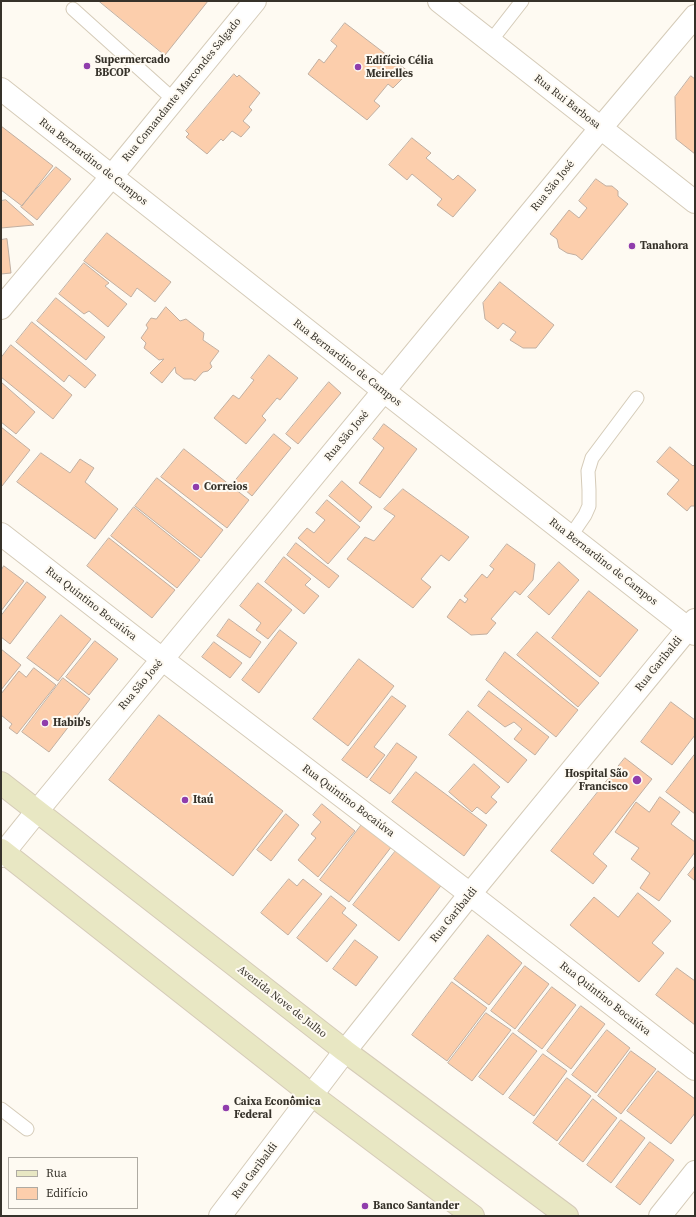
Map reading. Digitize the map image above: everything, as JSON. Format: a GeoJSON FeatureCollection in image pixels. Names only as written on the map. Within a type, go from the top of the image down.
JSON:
{"type":"FeatureCollection","features":[{"type":"Feature","properties":{"kind":"main road","name":"Avenida Nove de Julho"},"geometry":{"type":"LineString","coordinates":[[1,783],[38,810],[345,1051],[567,1216]]}},
{"type":"Feature","properties":{"kind":"main road"},"geometry":{"type":"LineString","coordinates":[[2,853],[312,1094],[473,1216]]}},
{"type":"Feature","properties":{"kind":"street","name":"Rua Comandante Marcondes Salgado"},"geometry":{"type":"LineString","coordinates":[[1,308],[256,1]]}},
{"type":"Feature","properties":{"kind":"street","name":"Rua Rui Barbosa"},"geometry":{"type":"LineString","coordinates":[[438,1],[695,202]]}},
{"type":"Feature","properties":{"kind":"street","name":"Rua São José"},"geometry":{"type":"LineString","coordinates":[[2,853],[600,128],[695,16]]}},
{"type":"Feature","properties":{"kind":"street","name":"Rua Bernardino de Campos"},"geometry":{"type":"LineString","coordinates":[[1,89],[570,537],[693,627]]}},
{"type":"Feature","properties":{"kind":"street","name":"Rua Quintino Bocaiúva"},"geometry":{"type":"LineString","coordinates":[[1,534],[162,660],[470,894],[695,1068]]}},
{"type":"Feature","properties":{"kind":"street","name":"Rua Garibaldi"},"geometry":{"type":"LineString","coordinates":[[220,1216],[345,1051],[470,894],[693,627]]}},
{"type":"Feature","properties":{"kind":"street"},"geometry":{"type":"LineString","coordinates":[[660,1216],[695,1172]]}},
{"type":"Feature","properties":{"kind":"lane"},"geometry":{"type":"LineString","coordinates":[[490,42],[522,1]]}},
{"type":"Feature","properties":{"kind":"lane"},"geometry":{"type":"LineString","coordinates":[[73,9],[174,100]]}},
{"type":"Feature","properties":{"kind":"lane"},"geometry":{"type":"LineString","coordinates":[[570,537],[585,515],[589,506],[590,490],[588,471],[592,458],[637,398]]}},
{"type":"Feature","properties":{"kind":"lane"},"geometry":{"type":"LineString","coordinates":[[1,1109],[27,1129]]}},
{"type":"Feature","properties":{"kind":"building"},"geometry":{"type":"Polygon","coordinates":[[[99,1],[208,1],[165,55],[99,1]]]}},
{"type":"Feature","properties":{"kind":"building","name":"Edifício Célia Meirelles"},"geometry":{"type":"Polygon","coordinates":[[[345,23],[409,72],[393,88],[388,84],[374,101],[380,106],[367,120],[308,74],[319,59],[324,63],[337,46],[331,41],[345,23]]]}},
{"type":"Feature","properties":{"kind":"building"},"geometry":{"type":"Polygon","coordinates":[[[234,74],[237,77],[239,75],[260,93],[249,107],[252,110],[243,121],[250,127],[241,137],[232,131],[223,141],[221,139],[207,154],[186,137],[189,134],[186,131],[234,74]]]}},
{"type":"Feature","properties":{"kind":"building"},"geometry":{"type":"Polygon","coordinates":[[[691,76],[695,79],[695,154],[676,139],[675,97],[691,76]]]}},
{"type":"Feature","properties":{"kind":"building"},"geometry":{"type":"Polygon","coordinates":[[[1,126],[53,166],[22,206],[1,190],[1,126]]]}},
{"type":"Feature","properties":{"kind":"building"},"geometry":{"type":"Polygon","coordinates":[[[412,138],[431,153],[426,158],[453,180],[458,175],[476,190],[453,217],[437,205],[442,199],[412,174],[407,180],[389,165],[412,138]]]}},
{"type":"Feature","properties":{"kind":"building"},"geometry":{"type":"Polygon","coordinates":[[[56,167],[71,179],[37,220],[21,207],[56,167]]]}},
{"type":"Feature","properties":{"kind":"building"},"geometry":{"type":"Polygon","coordinates":[[[596,179],[606,186],[612,186],[618,191],[618,196],[628,204],[582,260],[576,255],[567,253],[559,248],[557,239],[550,234],[569,210],[579,218],[587,208],[579,201],[596,179]]]}},
{"type":"Feature","properties":{"kind":"building"},"geometry":{"type":"Polygon","coordinates":[[[6,200],[34,225],[1,228],[1,201],[6,200]]]}},
{"type":"Feature","properties":{"kind":"building"},"geometry":{"type":"Polygon","coordinates":[[[107,233],[171,282],[155,302],[137,288],[131,297],[84,261],[107,233]]]}},
{"type":"Feature","properties":{"kind":"building"},"geometry":{"type":"Polygon","coordinates":[[[7,239],[11,273],[1,274],[1,240],[7,239]]]}},
{"type":"Feature","properties":{"kind":"building"},"geometry":{"type":"Polygon","coordinates":[[[84,263],[109,283],[105,286],[127,304],[108,327],[89,311],[84,314],[59,294],[84,263]]]}},
{"type":"Feature","properties":{"kind":"building"},"geometry":{"type":"Polygon","coordinates":[[[500,282],[554,325],[536,348],[523,348],[510,340],[516,332],[503,323],[498,329],[485,319],[483,303],[500,282]]]}},
{"type":"Feature","properties":{"kind":"building"},"geometry":{"type":"Polygon","coordinates":[[[56,298],[105,337],[86,360],[37,321],[56,298]]]}},
{"type":"Feature","properties":{"kind":"building"},"geometry":{"type":"Polygon","coordinates":[[[166,307],[180,321],[186,319],[204,333],[203,340],[219,351],[210,363],[212,367],[208,371],[203,372],[195,381],[192,379],[184,379],[176,373],[175,367],[162,383],[150,373],[164,359],[159,360],[144,348],[146,343],[141,338],[148,328],[146,325],[151,318],[156,319],[166,307]]]}},
{"type":"Feature","properties":{"kind":"building"},"geometry":{"type":"Polygon","coordinates":[[[32,322],[96,375],[85,388],[69,375],[64,382],[16,342],[32,322]]]}},
{"type":"Feature","properties":{"kind":"building"},"geometry":{"type":"Polygon","coordinates":[[[11,345],[72,395],[53,419],[1,377],[1,358],[11,345]]]}},
{"type":"Feature","properties":{"kind":"building"},"geometry":{"type":"Polygon","coordinates":[[[269,355],[298,378],[280,400],[277,398],[262,416],[266,420],[246,444],[214,418],[233,395],[239,399],[254,380],[251,378],[269,355]]]}},
{"type":"Feature","properties":{"kind":"building"},"geometry":{"type":"Polygon","coordinates":[[[1,382],[35,412],[16,434],[1,422],[1,382]]]}},
{"type":"Feature","properties":{"kind":"building"},"geometry":{"type":"Polygon","coordinates":[[[329,382],[341,393],[298,444],[286,434],[329,382]]]}},
{"type":"Feature","properties":{"kind":"building"},"geometry":{"type":"Polygon","coordinates":[[[384,424],[417,449],[380,498],[359,483],[384,448],[373,439],[384,424]]]}},
{"type":"Feature","properties":{"kind":"building"},"geometry":{"type":"Polygon","coordinates":[[[1,427],[30,450],[2,486],[1,486],[1,427]]]}},
{"type":"Feature","properties":{"kind":"building"},"geometry":{"type":"Polygon","coordinates":[[[274,434],[291,448],[252,496],[235,481],[274,434]]]}},
{"type":"Feature","properties":{"kind":"building"},"geometry":{"type":"Polygon","coordinates":[[[670,447],[693,466],[695,464],[695,506],[691,506],[687,511],[667,494],[679,480],[657,462],[670,447]]]}},
{"type":"Feature","properties":{"kind":"building"},"geometry":{"type":"Polygon","coordinates":[[[184,449],[249,500],[227,528],[161,477],[184,449]]]}},
{"type":"Feature","properties":{"kind":"building"},"geometry":{"type":"Polygon","coordinates":[[[41,453],[70,473],[80,459],[94,468],[85,482],[118,509],[95,539],[17,482],[41,453]]]}},
{"type":"Feature","properties":{"kind":"building"},"geometry":{"type":"Polygon","coordinates":[[[157,478],[223,530],[201,558],[135,506],[157,478]]]}},
{"type":"Feature","properties":{"kind":"building"},"geometry":{"type":"Polygon","coordinates":[[[342,481],[372,507],[360,522],[329,496],[342,481]]]}},
{"type":"Feature","properties":{"kind":"building"},"geometry":{"type":"Polygon","coordinates":[[[403,489],[469,537],[449,561],[441,555],[421,579],[431,587],[413,608],[347,559],[365,537],[374,541],[395,516],[384,509],[403,489]]]}},
{"type":"Feature","properties":{"kind":"building"},"geometry":{"type":"Polygon","coordinates":[[[327,500],[360,527],[328,564],[298,538],[307,528],[314,533],[325,520],[316,513],[327,500]]]}},
{"type":"Feature","properties":{"kind":"building"},"geometry":{"type":"Polygon","coordinates":[[[134,507],[200,560],[177,588],[111,536],[134,507]]]}},
{"type":"Feature","properties":{"kind":"building"},"geometry":{"type":"Polygon","coordinates":[[[109,538],[175,590],[152,618],[87,566],[109,538]]]}},
{"type":"Feature","properties":{"kind":"building"},"geometry":{"type":"Polygon","coordinates":[[[296,543],[339,576],[329,588],[287,555],[296,543]]]}},
{"type":"Feature","properties":{"kind":"building"},"geometry":{"type":"Polygon","coordinates":[[[507,544],[535,564],[533,580],[520,595],[515,591],[491,619],[496,623],[487,634],[471,635],[447,617],[460,599],[465,603],[468,599],[464,596],[482,574],[487,578],[494,569],[490,566],[507,544]]]}},
{"type":"Feature","properties":{"kind":"building"},"geometry":{"type":"Polygon","coordinates":[[[284,557],[311,579],[305,585],[319,596],[304,614],[265,582],[284,557]]]}},
{"type":"Feature","properties":{"kind":"building"},"geometry":{"type":"Polygon","coordinates":[[[559,562],[579,580],[549,615],[528,597],[559,562]]]}},
{"type":"Feature","properties":{"kind":"building"},"geometry":{"type":"Polygon","coordinates":[[[4,566],[24,581],[1,611],[1,571],[4,566]]]}},
{"type":"Feature","properties":{"kind":"building"},"geometry":{"type":"Polygon","coordinates":[[[27,582],[46,597],[10,644],[1,637],[1,616],[27,582]]]}},
{"type":"Feature","properties":{"kind":"building"},"geometry":{"type":"Polygon","coordinates":[[[258,583],[292,610],[268,639],[256,630],[261,623],[240,606],[258,583]]]}},
{"type":"Feature","properties":{"kind":"building"},"geometry":{"type":"Polygon","coordinates":[[[589,591],[638,630],[600,677],[552,638],[589,591]]]}},
{"type":"Feature","properties":{"kind":"building"},"geometry":{"type":"Polygon","coordinates":[[[61,615],[91,639],[58,681],[27,658],[61,615]]]}},
{"type":"Feature","properties":{"kind":"building"},"geometry":{"type":"Polygon","coordinates":[[[229,619],[261,642],[250,658],[217,636],[229,619]]]}},
{"type":"Feature","properties":{"kind":"building"},"geometry":{"type":"Polygon","coordinates":[[[280,630],[297,643],[259,693],[242,680],[280,630]]]}},
{"type":"Feature","properties":{"kind":"building"},"geometry":{"type":"Polygon","coordinates":[[[537,632],[599,683],[578,707],[517,655],[537,632]]]}},
{"type":"Feature","properties":{"kind":"building"},"geometry":{"type":"Polygon","coordinates":[[[95,641],[118,659],[89,695],[66,677],[95,641]]]}},
{"type":"Feature","properties":{"kind":"building"},"geometry":{"type":"Polygon","coordinates":[[[214,642],[242,663],[230,678],[202,657],[214,642]]]}},
{"type":"Feature","properties":{"kind":"building"},"geometry":{"type":"Polygon","coordinates":[[[1,649],[21,665],[1,690],[1,649]]]}},
{"type":"Feature","properties":{"kind":"building"},"geometry":{"type":"Polygon","coordinates":[[[505,652],[578,710],[556,737],[486,680],[505,652]]]}},
{"type":"Feature","properties":{"kind":"building"},"geometry":{"type":"Polygon","coordinates":[[[359,659],[394,686],[348,746],[313,719],[359,659]]]}},
{"type":"Feature","properties":{"kind":"building"},"geometry":{"type":"Polygon","coordinates":[[[34,668],[56,685],[17,734],[9,728],[12,724],[1,715],[1,694],[19,671],[26,677],[34,668]]]}},
{"type":"Feature","properties":{"kind":"building"},"geometry":{"type":"Polygon","coordinates":[[[63,678],[90,699],[49,752],[22,732],[63,678]]]}},
{"type":"Feature","properties":{"kind":"building"},"geometry":{"type":"Polygon","coordinates":[[[489,691],[549,737],[535,755],[514,739],[522,729],[514,722],[505,727],[478,706],[489,691]]]}},
{"type":"Feature","properties":{"kind":"building"},"geometry":{"type":"Polygon","coordinates":[[[392,696],[406,706],[374,747],[385,755],[367,778],[342,760],[392,696]]]}},
{"type":"Feature","properties":{"kind":"building"},"geometry":{"type":"Polygon","coordinates":[[[671,702],[695,720],[695,735],[672,765],[641,742],[671,702]]]}},
{"type":"Feature","properties":{"kind":"building"},"geometry":{"type":"Polygon","coordinates":[[[468,711],[527,760],[508,783],[449,735],[468,711]]]}},
{"type":"Feature","properties":{"kind":"building"},"geometry":{"type":"Polygon","coordinates":[[[159,715],[283,811],[233,876],[109,780],[159,715]]]}},
{"type":"Feature","properties":{"kind":"building"},"geometry":{"type":"Polygon","coordinates":[[[397,743],[417,757],[390,794],[370,780],[397,743]]]}},
{"type":"Feature","properties":{"kind":"building"},"geometry":{"type":"Polygon","coordinates":[[[695,754],[695,814],[666,792],[695,754]]]}},
{"type":"Feature","properties":{"kind":"building"},"geometry":{"type":"Polygon","coordinates":[[[625,758],[652,779],[593,854],[607,866],[593,884],[551,851],[625,758]]]}},
{"type":"Feature","properties":{"kind":"building"},"geometry":{"type":"Polygon","coordinates":[[[474,764],[500,787],[491,797],[497,802],[486,814],[477,807],[472,812],[449,792],[474,764]]]}},
{"type":"Feature","properties":{"kind":"building"},"geometry":{"type":"Polygon","coordinates":[[[416,772],[487,825],[464,856],[392,802],[416,772]]]}},
{"type":"Feature","properties":{"kind":"building"},"geometry":{"type":"Polygon","coordinates":[[[660,797],[680,812],[671,824],[695,842],[695,852],[659,901],[640,888],[650,873],[631,859],[639,848],[615,832],[636,802],[649,812],[660,797]]]}},
{"type":"Feature","properties":{"kind":"building"},"geometry":{"type":"Polygon","coordinates":[[[322,804],[355,831],[318,877],[298,860],[316,838],[311,834],[321,822],[313,815],[322,804]]]}},
{"type":"Feature","properties":{"kind":"building"},"geometry":{"type":"Polygon","coordinates":[[[286,814],[299,825],[271,861],[257,850],[286,814]]]}},
{"type":"Feature","properties":{"kind":"building"},"geometry":{"type":"Polygon","coordinates":[[[363,823],[392,846],[349,902],[320,880],[363,823]]]}},
{"type":"Feature","properties":{"kind":"building"},"geometry":{"type":"Polygon","coordinates":[[[398,848],[443,883],[399,941],[353,905],[398,848]]]}},
{"type":"Feature","properties":{"kind":"building"},"geometry":{"type":"Polygon","coordinates":[[[695,866],[695,881],[688,875],[695,866]]]}},
{"type":"Feature","properties":{"kind":"building"},"geometry":{"type":"Polygon","coordinates":[[[289,879],[297,886],[303,879],[322,894],[288,935],[261,913],[289,879]]]}},
{"type":"Feature","properties":{"kind":"building"},"geometry":{"type":"Polygon","coordinates":[[[638,893],[671,921],[652,943],[664,953],[639,982],[570,925],[594,897],[618,917],[638,893]]]}},
{"type":"Feature","properties":{"kind":"building"},"geometry":{"type":"Polygon","coordinates":[[[331,896],[346,908],[342,913],[357,925],[327,962],[297,938],[331,896]]]}},
{"type":"Feature","properties":{"kind":"building"},"geometry":{"type":"Polygon","coordinates":[[[488,935],[522,963],[489,1005],[454,979],[488,935]]]}},
{"type":"Feature","properties":{"kind":"building"},"geometry":{"type":"Polygon","coordinates":[[[355,940],[378,957],[356,986],[333,969],[355,940]]]}},
{"type":"Feature","properties":{"kind":"building"},"geometry":{"type":"Polygon","coordinates":[[[525,966],[549,984],[515,1029],[491,1011],[525,966]]]}},
{"type":"Feature","properties":{"kind":"building"},"geometry":{"type":"Polygon","coordinates":[[[677,968],[695,981],[695,1025],[656,995],[677,968]]]}},
{"type":"Feature","properties":{"kind":"building"},"geometry":{"type":"Polygon","coordinates":[[[452,982],[487,1008],[447,1061],[412,1035],[452,982]]]}},
{"type":"Feature","properties":{"kind":"building"},"geometry":{"type":"Polygon","coordinates":[[[552,987],[576,1005],[542,1049],[518,1031],[552,987]]]}},
{"type":"Feature","properties":{"kind":"building"},"geometry":{"type":"Polygon","coordinates":[[[581,1006],[605,1024],[571,1069],[547,1051],[581,1006]]]}},
{"type":"Feature","properties":{"kind":"building"},"geometry":{"type":"Polygon","coordinates":[[[486,1013],[511,1030],[472,1081],[448,1063],[486,1013]]]}},
{"type":"Feature","properties":{"kind":"building"},"geometry":{"type":"Polygon","coordinates":[[[607,1030],[630,1048],[596,1093],[572,1075],[607,1030]]]}},
{"type":"Feature","properties":{"kind":"building"},"geometry":{"type":"Polygon","coordinates":[[[513,1033],[537,1051],[503,1095],[479,1077],[513,1033]]]}},
{"type":"Feature","properties":{"kind":"building"},"geometry":{"type":"Polygon","coordinates":[[[631,1051],[656,1069],[621,1114],[598,1096],[631,1051]]]}},
{"type":"Feature","properties":{"kind":"building"},"geometry":{"type":"Polygon","coordinates":[[[543,1054],[567,1071],[534,1116],[509,1098],[543,1054]]]}},
{"type":"Feature","properties":{"kind":"building"},"geometry":{"type":"Polygon","coordinates":[[[658,1071],[695,1099],[695,1113],[671,1144],[627,1111],[658,1071]]]}},
{"type":"Feature","properties":{"kind":"building"},"geometry":{"type":"Polygon","coordinates":[[[567,1078],[591,1096],[557,1141],[533,1123],[567,1078]]]}},
{"type":"Feature","properties":{"kind":"building"},"geometry":{"type":"Polygon","coordinates":[[[593,1099],[617,1118],[583,1162],[559,1144],[593,1099]]]}},
{"type":"Feature","properties":{"kind":"building"},"geometry":{"type":"Polygon","coordinates":[[[621,1120],[645,1138],[611,1183],[587,1165],[621,1120]]]}},
{"type":"Feature","properties":{"kind":"building"},"geometry":{"type":"Polygon","coordinates":[[[650,1142],[674,1160],[640,1205],[616,1187],[650,1142]]]}},
{"type":"Feature","properties":{"kind":"place","name":"Supermercado BBCOP"},"geometry":{"type":"Point","coordinates":[87,66]}},
{"type":"Feature","properties":{"kind":"place","name":"Edifício Célia Meirelles"},"geometry":{"type":"Point","coordinates":[358,67]}},
{"type":"Feature","properties":{"kind":"place","name":"Tanahora"},"geometry":{"type":"Point","coordinates":[632,246]}},
{"type":"Feature","properties":{"kind":"place","name":"Correios"},"geometry":{"type":"Point","coordinates":[196,487]}},
{"type":"Feature","properties":{"kind":"place","name":"Habib's"},"geometry":{"type":"Point","coordinates":[45,723]}},
{"type":"Feature","properties":{"kind":"place","name":"Hospital São Francisco"},"geometry":{"type":"Point","coordinates":[637,780]}},
{"type":"Feature","properties":{"kind":"place","name":"Itaú"},"geometry":{"type":"Point","coordinates":[185,800]}},
{"type":"Feature","properties":{"kind":"place","name":"Caixa Econômica Federal"},"geometry":{"type":"Point","coordinates":[226,1108]}},
{"type":"Feature","properties":{"kind":"place","name":"Banco Santander"},"geometry":{"type":"Point","coordinates":[365,1206]}}]}
